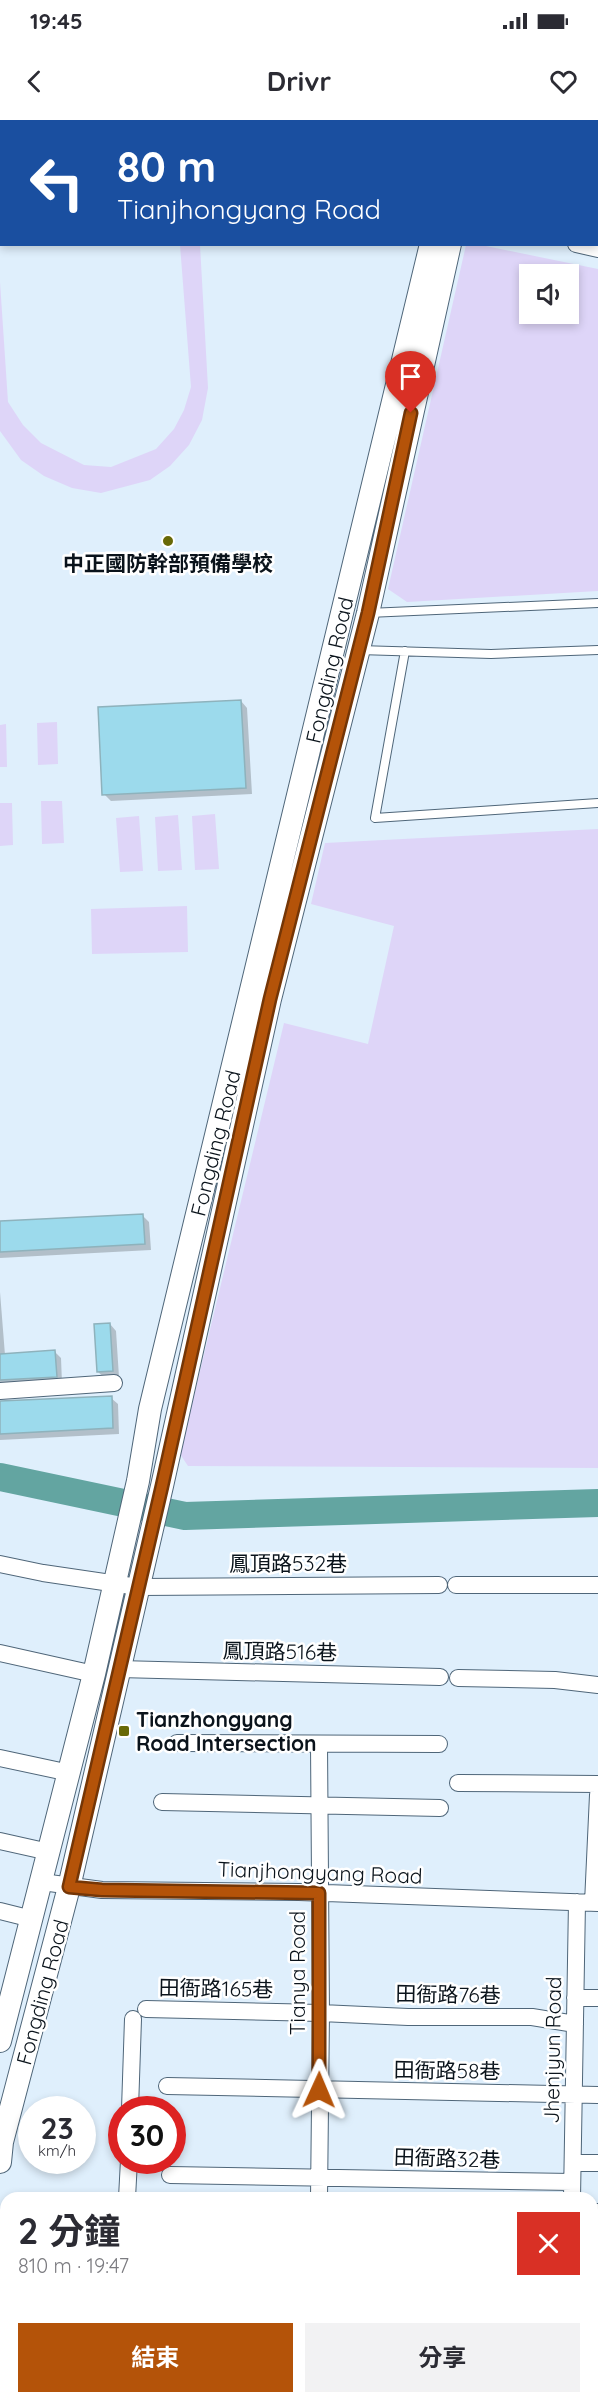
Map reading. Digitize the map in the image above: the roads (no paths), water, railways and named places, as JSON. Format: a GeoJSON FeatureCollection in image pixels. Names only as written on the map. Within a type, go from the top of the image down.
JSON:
{"type":"FeatureCollection","features":[{"type":"Feature","properties":{"kind":"main road","name":"Fongding Road"},"geometry":{"type":"LineString","coordinates":[[0,2041],[42,1882],[115,1583],[138,1481],[150,1409],[431,246]]}},
{"type":"Feature","properties":{"kind":"main road","name":"Fongding Road"},"geometry":{"type":"LineString","coordinates":[[0,2162],[2,2142],[69,1887],[162,1486],[270,999],[368,613],[450,246]]}},
{"type":"Feature","properties":{"kind":"street"},"geometry":{"type":"LineString","coordinates":[[0,1391],[114,1383]]}},
{"type":"Feature","properties":{"kind":"street","name":"鳳頂路532巷"},"geometry":{"type":"LineString","coordinates":[[0,1564],[43,1573],[138,1587],[439,1585]]}},
{"type":"Feature","properties":{"kind":"street"},"geometry":{"type":"LineString","coordinates":[[456,1585],[598,1585]]}},
{"type":"Feature","properties":{"kind":"street"},"geometry":{"type":"LineString","coordinates":[[0,1653],[93,1674]]}},
{"type":"Feature","properties":{"kind":"street","name":"鳳頂路516巷"},"geometry":{"type":"LineString","coordinates":[[119,1669],[440,1677]]}},
{"type":"Feature","properties":{"kind":"street"},"geometry":{"type":"LineString","coordinates":[[458,1677],[555,1680],[598,1684]]}},
{"type":"Feature","properties":{"kind":"street"},"geometry":{"type":"LineString","coordinates":[[177,1743],[439,1744]]}},
{"type":"Feature","properties":{"kind":"street","name":"Tianya Road"},"geometry":{"type":"LineString","coordinates":[[318,1744],[321,2013],[319,2192]]}},
{"type":"Feature","properties":{"kind":"street"},"geometry":{"type":"LineString","coordinates":[[0,1758],[69,1773]]}},
{"type":"Feature","properties":{"kind":"street"},"geometry":{"type":"LineString","coordinates":[[458,1783],[598,1784]]}},
{"type":"Feature","properties":{"kind":"street","name":"Jhenjyun Road"},"geometry":{"type":"LineString","coordinates":[[572,2190],[575,1998],[589,1903],[598,1795]]}},
{"type":"Feature","properties":{"kind":"street"},"geometry":{"type":"LineString","coordinates":[[162,1802],[440,1808]]}},
{"type":"Feature","properties":{"kind":"street"},"geometry":{"type":"LineString","coordinates":[[0,1841],[49,1852]]}},
{"type":"Feature","properties":{"kind":"street","name":"Tianjhongyang Road"},"geometry":{"type":"LineString","coordinates":[[42,1882],[102,1890],[319,1893],[589,1903]]}},
{"type":"Feature","properties":{"kind":"street"},"geometry":{"type":"LineString","coordinates":[[0,1911],[32,1919]]}},
{"type":"Feature","properties":{"kind":"street"},"geometry":{"type":"LineString","coordinates":[[575,1998],[598,1998]]}},
{"type":"Feature","properties":{"kind":"street","name":"田衙路165巷"},"geometry":{"type":"LineString","coordinates":[[131,2096],[140,2014],[321,2013]]}},
{"type":"Feature","properties":{"kind":"street","name":"田衙路76巷"},"geometry":{"type":"LineString","coordinates":[[321,2013],[408,2017],[532,2018],[575,2024]]}},
{"type":"Feature","properties":{"kind":"street","name":"田衙路58巷"},"geometry":{"type":"LineString","coordinates":[[167,2086],[598,2095]]}},
{"type":"Feature","properties":{"kind":"street"},"geometry":{"type":"LineString","coordinates":[[573,2163],[598,2163]]}},
{"type":"Feature","properties":{"kind":"street"},"geometry":{"type":"LineString","coordinates":[[127,2192],[128,2174]]}},
{"type":"Feature","properties":{"kind":"street","name":"田衙路32巷"},"geometry":{"type":"LineString","coordinates":[[170,2175],[319,2176],[536,2183],[572,2190]]}},
{"type":"Feature","properties":{"kind":"lane"},"geometry":{"type":"LineString","coordinates":[[368,613],[598,603]]}},
{"type":"Feature","properties":{"kind":"lane"},"geometry":{"type":"LineString","coordinates":[[358,650],[491,654],[598,650]]}},
{"type":"Feature","properties":{"kind":"lane"},"geometry":{"type":"LineString","coordinates":[[405,651],[375,818],[598,803]]}},
{"type":"Feature","properties":{"kind":"waterway"},"geometry":{"type":"LineString","coordinates":[[0,1477],[185,1516],[598,1503]]}},
{"type":"Feature","properties":{"kind":"place","name":"中正國防幹部預備學校"},"geometry":{"type":"Point","coordinates":[168,541]}},
{"type":"Feature","properties":{"kind":"place","name":"Tianzhongyang Road Intersection"},"geometry":{"type":"Point","coordinates":[124,1731]}}]}
